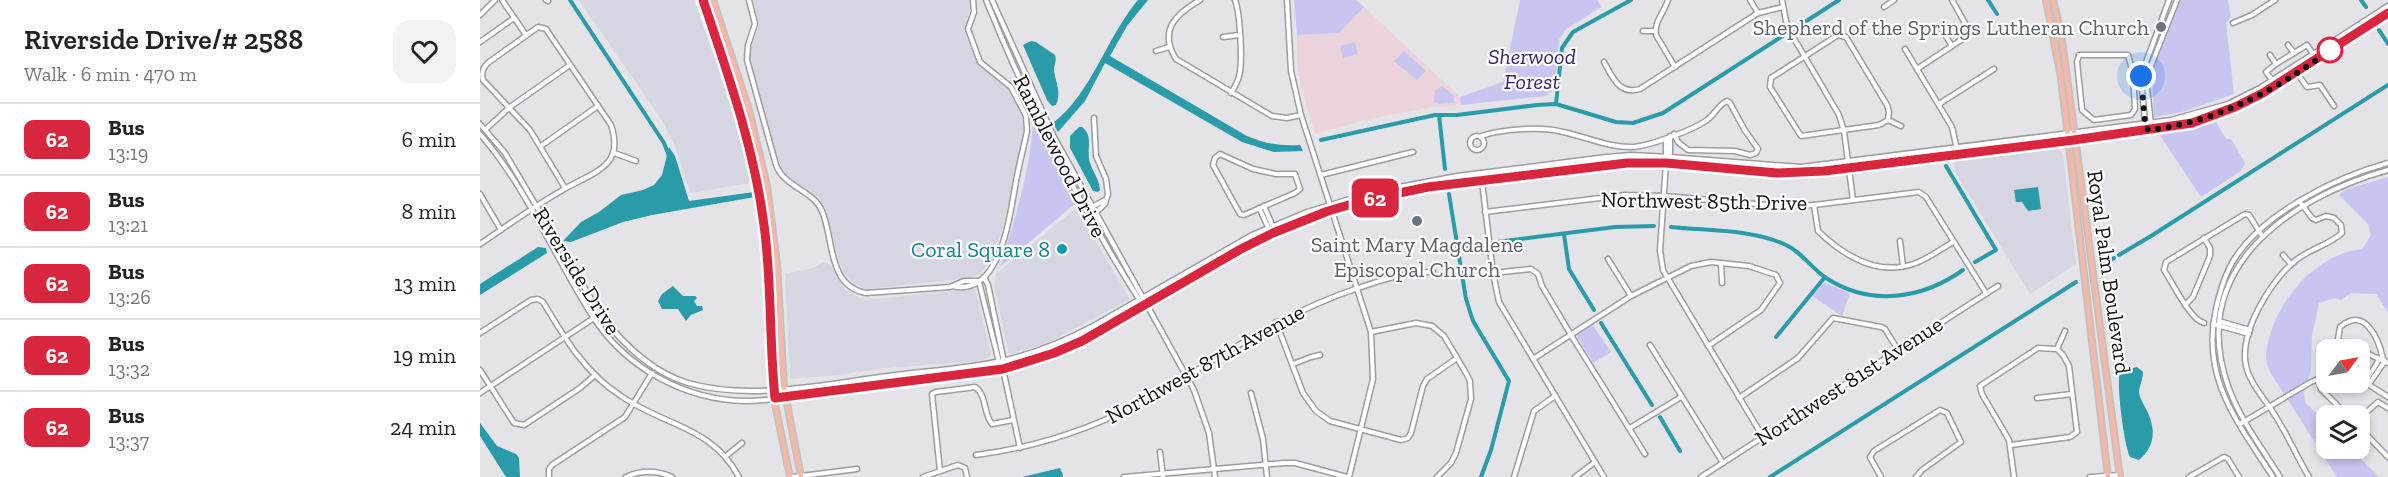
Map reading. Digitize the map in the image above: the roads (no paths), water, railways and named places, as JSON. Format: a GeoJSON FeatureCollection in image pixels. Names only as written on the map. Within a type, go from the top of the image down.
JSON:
{"type":"FeatureCollection","features":[{"type":"Feature","properties":{"kind":"main road"},"geometry":{"type":"LineString","coordinates":[[703,0],[741,113],[758,188],[766,243],[775,398],[792,477]]}},
{"type":"Feature","properties":{"kind":"main road"},"geometry":{"type":"LineString","coordinates":[[713,0],[749,110],[770,197],[777,264],[784,388],[801,476]]}},
{"type":"Feature","properties":{"kind":"main road","name":"Royal Palm Boulevard"},"geometry":{"type":"LineString","coordinates":[[2046,0],[2072,140],[2120,476]]}},
{"type":"Feature","properties":{"kind":"main road","name":"Royal Palm Boulevard"},"geometry":{"type":"LineString","coordinates":[[2053,0],[2061,33],[2071,134]]}},
{"type":"Feature","properties":{"kind":"main road","name":"Royal Palm Boulevard"},"geometry":{"type":"LineString","coordinates":[[2072,140],[2108,476]]}},
{"type":"Feature","properties":{"kind":"street"},"geometry":{"type":"LineString","coordinates":[[480,15],[495,0]]}},
{"type":"Feature","properties":{"kind":"street"},"geometry":{"type":"LineString","coordinates":[[502,0],[526,35]]}},
{"type":"Feature","properties":{"kind":"street"},"geometry":{"type":"LineString","coordinates":[[749,0],[755,24],[748,45],[747,60],[778,170],[785,180],[814,200],[822,209],[836,265],[843,279],[853,290],[866,293],[951,286],[964,281],[979,281]]}},
{"type":"Feature","properties":{"kind":"street"},"geometry":{"type":"LineString","coordinates":[[951,286],[964,289],[973,287],[993,266],[1005,238],[1028,128],[1026,116],[1011,87],[980,62],[968,29],[974,12],[974,0]]}},
{"type":"Feature","properties":{"kind":"street","name":"Ramblewood Drive"},"geometry":{"type":"LineString","coordinates":[[986,0],[1049,141],[1085,210],[1142,299]]}},
{"type":"Feature","properties":{"kind":"street","name":"Ramblewood Drive"},"geometry":{"type":"LineString","coordinates":[[992,0],[1054,137],[1145,305],[1187,375],[1206,422],[1215,477]]}},
{"type":"Feature","properties":{"kind":"street"},"geometry":{"type":"LineString","coordinates":[[1200,0],[1182,11],[1172,23],[1169,37],[1170,47],[1180,63],[1272,116],[1287,118],[1301,114]]}},
{"type":"Feature","properties":{"kind":"street"},"geometry":{"type":"LineString","coordinates":[[1231,93],[1239,77],[1238,10],[1235,0]]}},
{"type":"Feature","properties":{"kind":"street"},"geometry":{"type":"LineString","coordinates":[[1124,477],[1295,463],[1348,477],[1373,379],[1374,356],[1371,332],[1301,114],[1292,71],[1287,0]]}},
{"type":"Feature","properties":{"kind":"street"},"geometry":{"type":"LineString","coordinates":[[1668,0],[1657,20],[1655,31],[1675,67]]}},
{"type":"Feature","properties":{"kind":"street"},"geometry":{"type":"LineString","coordinates":[[1750,0],[1758,13]]}},
{"type":"Feature","properties":{"kind":"street"},"geometry":{"type":"LineString","coordinates":[[1782,0],[1792,35],[1839,115],[1844,130],[1853,200]]}},
{"type":"Feature","properties":{"kind":"street"},"geometry":{"type":"LineString","coordinates":[[1884,7],[1894,0]]}},
{"type":"Feature","properties":{"kind":"street"},"geometry":{"type":"LineString","coordinates":[[1917,69],[1970,32],[1952,0]]}},
{"type":"Feature","properties":{"kind":"street"},"geometry":{"type":"LineString","coordinates":[[2148,130],[2141,89],[2142,74],[2169,0]]}},
{"type":"Feature","properties":{"kind":"street"},"geometry":{"type":"LineString","coordinates":[[2148,130],[2151,123],[2147,76],[2177,0]]}},
{"type":"Feature","properties":{"kind":"street"},"geometry":{"type":"LineString","coordinates":[[2233,22],[2252,15],[2275,0]]}},
{"type":"Feature","properties":{"kind":"street","name":"Riverside Drive"},"geometry":{"type":"LineString","coordinates":[[480,124],[505,153],[600,314],[624,344],[655,368],[686,382],[704,387],[747,391],[1002,361],[1074,336],[1224,250],[1270,227],[1330,204],[1395,187],[1480,173],[1606,157],[1667,156],[1801,167],[2071,134],[2190,116],[2228,104],[2272,80],[2388,6]]}},
{"type":"Feature","properties":{"kind":"street"},"geometry":{"type":"LineString","coordinates":[[1604,63],[1616,84],[1627,90],[1640,89],[1758,13],[1783,7]]}},
{"type":"Feature","properties":{"kind":"street","name":"Riverside Drive"},"geometry":{"type":"LineString","coordinates":[[480,134],[502,162],[594,318],[628,357],[676,387],[711,397],[746,401],[1003,369],[1075,345],[1241,249],[1273,233],[1332,210],[1391,194],[1627,163],[1666,163],[1777,173],[1849,168],[2148,130],[2208,118],[2263,93],[2388,13]]}},
{"type":"Feature","properties":{"kind":"street"},"geometry":{"type":"LineString","coordinates":[[480,42],[514,18]]}},
{"type":"Feature","properties":{"kind":"street"},"geometry":{"type":"LineString","coordinates":[[480,244],[565,188],[597,171],[610,160],[614,153],[614,134],[611,126],[543,27],[538,27],[489,62],[482,71],[483,81],[510,107],[541,146],[565,188]]}},
{"type":"Feature","properties":{"kind":"street"},"geometry":{"type":"LineString","coordinates":[[1940,27],[1952,46]]}},
{"type":"Feature","properties":{"kind":"street"},"geometry":{"type":"LineString","coordinates":[[1643,31],[1655,31]]}},
{"type":"Feature","properties":{"kind":"street"},"geometry":{"type":"LineString","coordinates":[[1223,37],[1239,35]]}},
{"type":"Feature","properties":{"kind":"street"},"geometry":{"type":"LineString","coordinates":[[1838,35],[1843,35],[1887,105],[1888,120],[1879,126],[1801,136],[1769,82],[1771,78],[1805,56],[1838,35]]}},
{"type":"Feature","properties":{"kind":"street"},"geometry":{"type":"LineString","coordinates":[[2288,45],[2294,53]]}},
{"type":"Feature","properties":{"kind":"street"},"geometry":{"type":"LineString","coordinates":[[2272,80],[2266,72],[2276,64],[2307,45],[2313,54]]}},
{"type":"Feature","properties":{"kind":"street"},"geometry":{"type":"LineString","coordinates":[[1156,51],[1170,47]]}},
{"type":"Feature","properties":{"kind":"street"},"geometry":{"type":"LineString","coordinates":[[1905,49],[1952,127],[1959,155]]}},
{"type":"Feature","properties":{"kind":"street"},"geometry":{"type":"LineString","coordinates":[[2079,55],[2128,55],[2133,73],[2135,109],[2131,115],[2094,120],[2082,110],[2077,62],[2079,55]]}},
{"type":"Feature","properties":{"kind":"street"},"geometry":{"type":"LineString","coordinates":[[2270,55],[2276,64]]}},
{"type":"Feature","properties":{"kind":"street"},"geometry":{"type":"LineString","coordinates":[[486,129],[510,107],[570,65]]}},
{"type":"Feature","properties":{"kind":"street"},"geometry":{"type":"LineString","coordinates":[[1939,104],[1994,69]]}},
{"type":"Feature","properties":{"kind":"street"},"geometry":{"type":"LineString","coordinates":[[2296,72],[2307,87],[2320,85],[2334,106]]}},
{"type":"Feature","properties":{"kind":"street"},"geometry":{"type":"LineString","coordinates":[[2133,73],[2147,76]]}},
{"type":"Feature","properties":{"kind":"street"},"geometry":{"type":"LineString","coordinates":[[1481,136],[1543,129],[1623,147],[1648,145],[1707,120],[1727,101],[1757,146],[1756,153],[1750,155],[1735,151],[1688,150],[1670,136]]}},
{"type":"Feature","properties":{"kind":"street"},"geometry":{"type":"LineString","coordinates":[[541,146],[598,106]]}},
{"type":"Feature","properties":{"kind":"street"},"geometry":{"type":"LineString","coordinates":[[1089,216],[1105,204],[1108,187],[1097,160],[1094,118]]}},
{"type":"Feature","properties":{"kind":"street"},"geometry":{"type":"LineString","coordinates":[[1888,120],[1901,126]]}},
{"type":"Feature","properties":{"kind":"street"},"geometry":{"type":"LineString","coordinates":[[1670,136],[1660,250],[1666,278],[1763,437]]}},
{"type":"Feature","properties":{"kind":"street"},"geometry":{"type":"LineString","coordinates":[[1321,175],[1413,152]]}},
{"type":"Feature","properties":{"kind":"street"},"geometry":{"type":"LineString","coordinates":[[614,153],[636,161]]}},
{"type":"Feature","properties":{"kind":"street"},"geometry":{"type":"LineString","coordinates":[[1223,154],[1242,165],[1265,172],[1295,174],[1299,191],[1261,207],[1244,215],[1237,211],[1214,165],[1217,156],[1223,154]]}},
{"type":"Feature","properties":{"kind":"street"},"geometry":{"type":"LineString","coordinates":[[2273,477],[2222,391],[2216,370],[2213,351],[2213,322],[2228,270],[2245,244],[2259,231],[2300,202],[2346,176],[2388,163]]}},
{"type":"Feature","properties":{"kind":"street"},"geometry":{"type":"LineString","coordinates":[[2280,477],[2245,421],[2228,388],[2223,369],[2219,350],[2219,323],[2233,273],[2262,236],[2304,207],[2349,182],[2388,170]]}},
{"type":"Feature","properties":{"kind":"street"},"geometry":{"type":"LineString","coordinates":[[1480,173],[1492,273],[1499,302],[1604,477]]}},
{"type":"Feature","properties":{"kind":"street","name":"Northwest 85th Drive"},"geometry":{"type":"LineString","coordinates":[[1485,212],[1609,196],[1665,196],[1778,206],[1814,205],[1919,192],[1923,194],[1953,242]]}},
{"type":"Feature","properties":{"kind":"street"},"geometry":{"type":"LineString","coordinates":[[480,194],[501,230]]}},
{"type":"Feature","properties":{"kind":"street"},"geometry":{"type":"LineString","coordinates":[[1085,210],[1105,200]]}},
{"type":"Feature","properties":{"kind":"street"},"geometry":{"type":"LineString","coordinates":[[2300,202],[2312,218],[2316,220],[2330,216],[2341,225],[2343,230],[2339,236],[2311,250],[2291,264],[2270,288],[2258,309],[2250,332],[2245,364],[2248,374],[2308,477]]}},
{"type":"Feature","properties":{"kind":"street"},"geometry":{"type":"LineString","coordinates":[[1814,205],[1818,231],[1850,256],[1882,267],[1903,266],[1917,262],[1953,242],[1986,293]]}},
{"type":"Feature","properties":{"kind":"street"},"geometry":{"type":"LineString","coordinates":[[1261,207],[1273,233]]}},
{"type":"Feature","properties":{"kind":"street"},"geometry":{"type":"LineString","coordinates":[[2204,323],[2195,319],[2164,270],[2164,265],[2245,213],[2262,236]]}},
{"type":"Feature","properties":{"kind":"street"},"geometry":{"type":"LineString","coordinates":[[2186,304],[2193,297],[2210,256],[2210,248],[2204,238]]}},
{"type":"Feature","properties":{"kind":"street"},"geometry":{"type":"LineString","coordinates":[[1900,241],[1903,266]]}},
{"type":"Feature","properties":{"kind":"street"},"geometry":{"type":"LineString","coordinates":[[2283,255],[2291,264]]}},
{"type":"Feature","properties":{"kind":"street"},"geometry":{"type":"LineString","coordinates":[[1608,260],[1631,296]]}},
{"type":"Feature","properties":{"kind":"street"},"geometry":{"type":"LineString","coordinates":[[1533,359],[1631,296],[1701,263],[1761,268],[1776,275],[1780,283],[1761,310],[1708,346]]}},
{"type":"Feature","properties":{"kind":"street"},"geometry":{"type":"LineString","coordinates":[[1721,263],[1722,283]]}},
{"type":"Feature","properties":{"kind":"street"},"geometry":{"type":"LineString","coordinates":[[1492,273],[1536,270],[1542,286],[1571,335],[1645,454]]}},
{"type":"Feature","properties":{"kind":"street","name":"Northwest 87th Avenue"},"geometry":{"type":"LineString","coordinates":[[976,455],[1020,448],[1067,435],[1101,422],[1152,396],[1276,322],[1325,300],[1400,274],[1433,272]]}},
{"type":"Feature","properties":{"kind":"street"},"geometry":{"type":"LineString","coordinates":[[984,277],[988,285],[1020,448]]}},
{"type":"Feature","properties":{"kind":"street"},"geometry":{"type":"LineString","coordinates":[[979,281],[1002,361]]}},
{"type":"Feature","properties":{"kind":"street","name":"Northwest 81st Avenue"},"geometry":{"type":"LineString","coordinates":[[1701,477],[1998,286]]}},
{"type":"Feature","properties":{"kind":"street"},"geometry":{"type":"LineString","coordinates":[[480,333],[531,300],[538,298],[543,302],[565,338],[595,375],[633,404],[700,434],[726,456],[739,477]]}},
{"type":"Feature","properties":{"kind":"street"},"geometry":{"type":"LineString","coordinates":[[480,393],[600,314]]}},
{"type":"Feature","properties":{"kind":"street"},"geometry":{"type":"LineString","coordinates":[[1739,398],[1798,358],[1833,318],[1881,327],[1885,329],[1898,350]]}},
{"type":"Feature","properties":{"kind":"street"},"geometry":{"type":"LineString","coordinates":[[2338,339],[2340,327],[2348,321],[2360,321],[2369,326],[2380,346],[2384,361]]}},
{"type":"Feature","properties":{"kind":"street"},"geometry":{"type":"LineString","coordinates":[[1276,322],[1303,393],[1316,411],[1330,421],[1401,440],[1408,438],[1427,379],[1457,358]]}},
{"type":"Feature","properties":{"kind":"street"},"geometry":{"type":"LineString","coordinates":[[2213,322],[2250,332]]}},
{"type":"Feature","properties":{"kind":"street"},"geometry":{"type":"LineString","coordinates":[[1371,332],[1416,323],[1439,330],[1470,381],[1471,399],[1456,453],[1451,463],[1437,477]]}},
{"type":"Feature","properties":{"kind":"street"},"geometry":{"type":"LineString","coordinates":[[2056,349],[2065,331]]}},
{"type":"Feature","properties":{"kind":"street"},"geometry":{"type":"LineString","coordinates":[[1650,345],[1723,463]]}},
{"type":"Feature","properties":{"kind":"street"},"geometry":{"type":"LineString","coordinates":[[2011,445],[2070,437],[2076,434],[2078,429],[2069,366],[2063,355],[2056,349],[2038,348],[1980,386],[2011,445],[2014,477]]}},
{"type":"Feature","properties":{"kind":"street"},"geometry":{"type":"LineString","coordinates":[[2370,355],[2384,361]]}},
{"type":"Feature","properties":{"kind":"street"},"geometry":{"type":"LineString","coordinates":[[1293,364],[1320,356]]}},
{"type":"Feature","properties":{"kind":"street"},"geometry":{"type":"LineString","coordinates":[[2370,378],[2384,361]]}},
{"type":"Feature","properties":{"kind":"street"},"geometry":{"type":"LineString","coordinates":[[549,477],[549,469],[619,422],[655,368]]}},
{"type":"Feature","properties":{"kind":"street"},"geometry":{"type":"LineString","coordinates":[[480,370],[514,423],[519,425],[543,412],[595,375]]}},
{"type":"Feature","properties":{"kind":"street"},"geometry":{"type":"LineString","coordinates":[[2240,424],[2316,380]]}},
{"type":"Feature","properties":{"kind":"street"},"geometry":{"type":"LineString","coordinates":[[2370,384],[2388,396]]}},
{"type":"Feature","properties":{"kind":"street"},"geometry":{"type":"LineString","coordinates":[[940,471],[932,394],[975,387],[982,393],[988,419],[992,424],[1013,420]]}},
{"type":"Feature","properties":{"kind":"street"},"geometry":{"type":"LineString","coordinates":[[1251,393],[1263,439],[1267,477]]}},
{"type":"Feature","properties":{"kind":"street"},"geometry":{"type":"LineString","coordinates":[[2325,393],[2337,405]]}},
{"type":"Feature","properties":{"kind":"street"},"geometry":{"type":"LineString","coordinates":[[2037,398],[2072,394]]}},
{"type":"Feature","properties":{"kind":"street"},"geometry":{"type":"LineString","coordinates":[[1514,477],[1534,411],[1555,396]]}},
{"type":"Feature","properties":{"kind":"street"},"geometry":{"type":"LineString","coordinates":[[1630,428],[1682,397]]}},
{"type":"Feature","properties":{"kind":"street"},"geometry":{"type":"LineString","coordinates":[[2370,409],[2378,402],[2388,408]]}},
{"type":"Feature","properties":{"kind":"street"},"geometry":{"type":"LineString","coordinates":[[1881,477],[1870,457],[1874,451],[1940,410],[1947,413],[1962,442],[1922,470],[1916,477]]}},
{"type":"Feature","properties":{"kind":"street"},"geometry":{"type":"LineString","coordinates":[[2370,438],[2388,457]]}},
{"type":"Feature","properties":{"kind":"street"},"geometry":{"type":"LineString","coordinates":[[726,456],[742,443]]}},
{"type":"Feature","properties":{"kind":"street"},"geometry":{"type":"LineString","coordinates":[[2384,453],[2388,448]]}},
{"type":"Feature","properties":{"kind":"street"},"geometry":{"type":"LineString","coordinates":[[1160,452],[1163,475]]}},
{"type":"Feature","properties":{"kind":"street"},"geometry":{"type":"LineString","coordinates":[[2189,477],[2224,457],[2228,459],[2239,477]]}},
{"type":"Feature","properties":{"kind":"street"},"geometry":{"type":"LineString","coordinates":[[1575,477],[1595,462]]}},
{"type":"Feature","properties":{"kind":"street"},"geometry":{"type":"LineString","coordinates":[[923,477],[958,465],[967,471],[967,477]]}},
{"type":"Feature","properties":{"kind":"street"},"geometry":{"type":"LineString","coordinates":[[792,477],[857,469]]}},
{"type":"Feature","properties":{"kind":"street"},"geometry":{"type":"LineString","coordinates":[[626,477],[642,471],[672,477]]}},
{"type":"Feature","properties":{"kind":"street"},"geometry":{"type":"LineString","coordinates":[[2090,477],[2120,476]]}},
{"type":"Feature","properties":{"kind":"waterway"},"geometry":{"type":"LineString","coordinates":[[570,0],[664,143],[669,156]]}},
{"type":"Feature","properties":{"kind":"waterway"},"geometry":{"type":"LineString","coordinates":[[1556,104],[1562,48],[1573,32],[1631,0]]}},
{"type":"Feature","properties":{"kind":"waterway"},"geometry":{"type":"LineString","coordinates":[[1797,27],[1839,0]]}},
{"type":"Feature","properties":{"kind":"waterway"},"geometry":{"type":"LineString","coordinates":[[1988,0],[1997,14]]}},
{"type":"Feature","properties":{"kind":"waterway"},"geometry":{"type":"LineString","coordinates":[[2361,0],[2366,7]]}},
{"type":"Feature","properties":{"kind":"waterway"},"geometry":{"type":"LineString","coordinates":[[2379,30],[2388,44]]}},
{"type":"Feature","properties":{"kind":"waterway"},"geometry":{"type":"LineString","coordinates":[[1321,140],[1435,115],[1457,115],[1537,105],[1556,104],[1616,122],[1633,123],[1663,113],[1784,35]]}},
{"type":"Feature","properties":{"kind":"waterway"},"geometry":{"type":"LineString","coordinates":[[2119,255],[2388,85]]}},
{"type":"Feature","properties":{"kind":"waterway"},"geometry":{"type":"LineString","coordinates":[[1439,115],[1445,169]]}},
{"type":"Feature","properties":{"kind":"waterway"},"geometry":{"type":"LineString","coordinates":[[1946,166],[1996,250],[1975,262]]}},
{"type":"Feature","properties":{"kind":"waterway"},"geometry":{"type":"LineString","coordinates":[[1449,194],[1466,299],[1473,321],[1509,381],[1491,450],[1481,477]]}},
{"type":"Feature","properties":{"kind":"waterway"},"geometry":{"type":"LineString","coordinates":[[1497,242],[1615,227],[1654,226]]}},
{"type":"Feature","properties":{"kind":"waterway"},"geometry":{"type":"LineString","coordinates":[[1671,227],[1728,231],[1771,239],[1790,247],[1826,278],[1843,287],[1878,296],[1896,296],[1931,288],[1963,270]]}},
{"type":"Feature","properties":{"kind":"waterway"},"geometry":{"type":"LineString","coordinates":[[1564,234],[1569,269],[1594,310]]}},
{"type":"Feature","properties":{"kind":"waterway"},"geometry":{"type":"LineString","coordinates":[[1457,248],[1480,244]]}},
{"type":"Feature","properties":{"kind":"waterway"},"geometry":{"type":"LineString","coordinates":[[2101,266],[2114,258]]}},
{"type":"Feature","properties":{"kind":"waterway"},"geometry":{"type":"LineString","coordinates":[[1776,337],[1825,277]]}},
{"type":"Feature","properties":{"kind":"waterway"},"geometry":{"type":"LineString","coordinates":[[1770,477],[2076,282]]}},
{"type":"Feature","properties":{"kind":"waterway"},"geometry":{"type":"LineString","coordinates":[[1601,323],[1652,405]]}},
{"type":"Feature","properties":{"kind":"waterway"},"geometry":{"type":"LineString","coordinates":[[1660,417],[1680,451]]}},
{"type":"Feature","properties":{"kind":"place","name":"Shepherd of the Springs Lutheran Church"},"geometry":{"type":"Point","coordinates":[2161,27]}},
{"type":"Feature","properties":{"kind":"place","name":"Saint Mary Magdalene Episcopal Church"},"geometry":{"type":"Point","coordinates":[1417,221]}},
{"type":"Feature","properties":{"kind":"place","name":"Coral Square 8"},"geometry":{"type":"Point","coordinates":[1062,249]}},
{"type":"Feature","properties":{"kind":"park label","name":"Sherwood Forest"},"geometry":{"type":"Point","coordinates":[1532,68]}}]}
